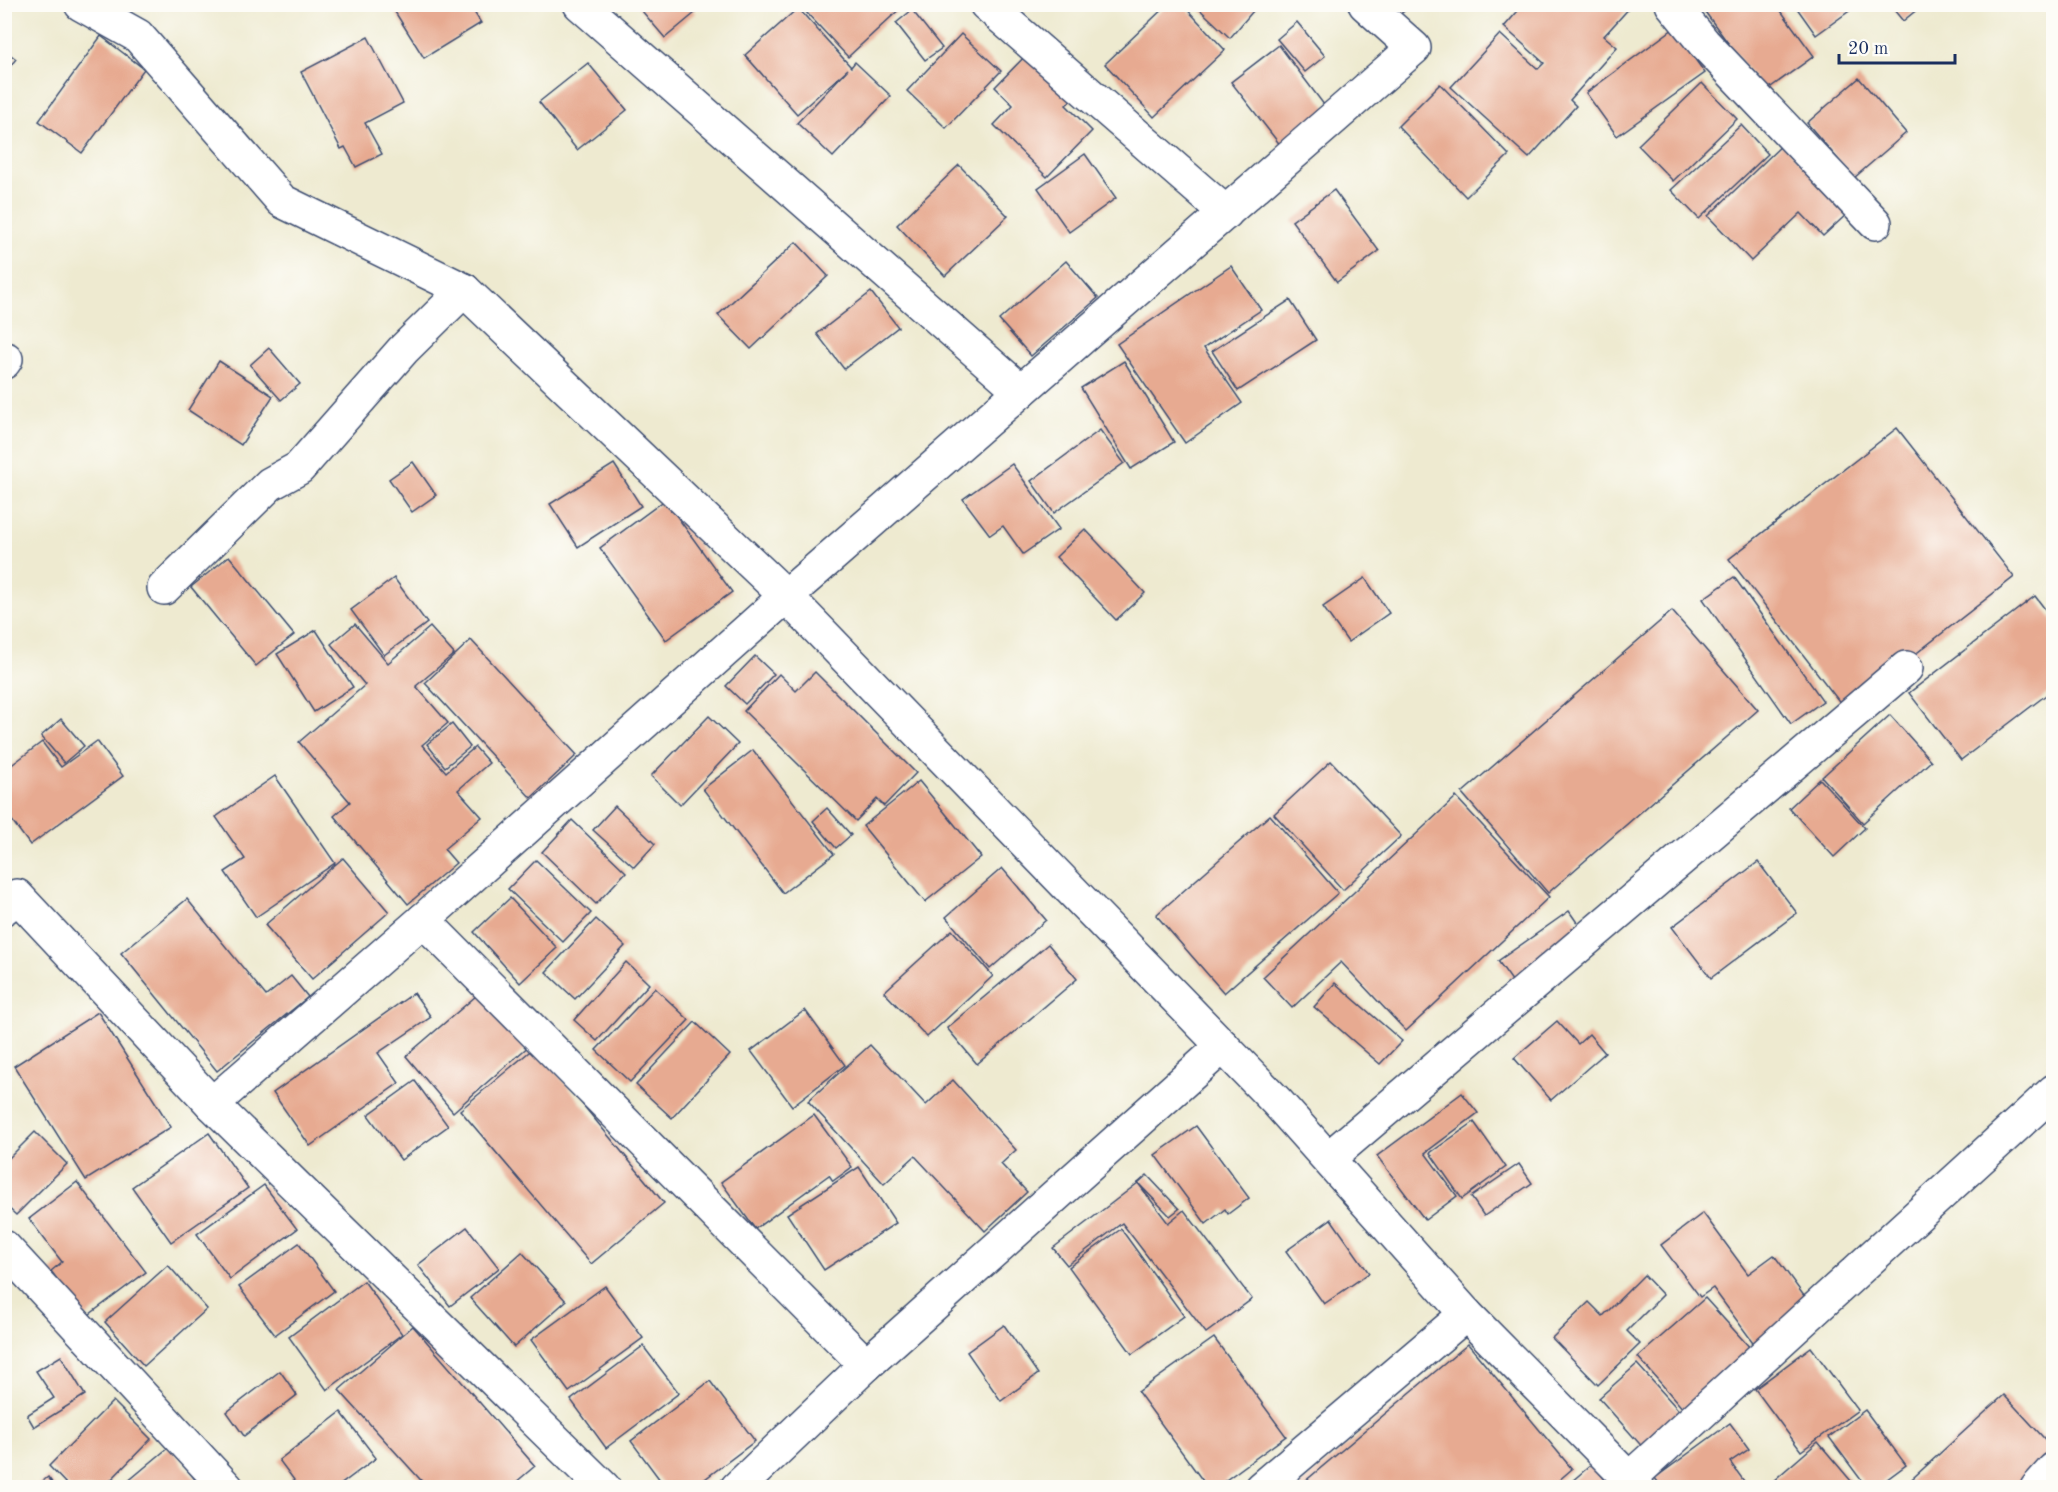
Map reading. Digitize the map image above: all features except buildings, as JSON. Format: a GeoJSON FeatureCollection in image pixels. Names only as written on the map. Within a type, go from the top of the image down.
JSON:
{"type":"FeatureCollection","features":[{"type":"Feature","properties":{"kind":"street"},"geometry":{"type":"LineString","coordinates":[[81,4],[138,36],[282,201],[464,290],[786,596],[1277,1102],[1466,1314],[1634,1483],[2054,1091]]}},
{"type":"Feature","properties":{"kind":"street"},"geometry":{"type":"LineString","coordinates":[[580,4],[1021,391]]}},
{"type":"Feature","properties":{"kind":"street"},"geometry":{"type":"LineString","coordinates":[[986,4],[1226,213]]}},
{"type":"Feature","properties":{"kind":"street"},"geometry":{"type":"LineString","coordinates":[[212,1104],[423,920],[786,596],[1414,48],[1365,4]]}},
{"type":"Feature","properties":{"kind":"street"},"geometry":{"type":"LineString","coordinates":[[1672,4],[1704,43],[1875,223]]}},
{"type":"Feature","properties":{"kind":"street"},"geometry":{"type":"LineString","coordinates":[[164,588],[270,484],[299,468],[403,350],[464,290]]}},
{"type":"Feature","properties":{"kind":"street"},"geometry":{"type":"LineString","coordinates":[[1329,1158],[1906,668]]}},
{"type":"Feature","properties":{"kind":"street"},"geometry":{"type":"LineString","coordinates":[[8,895],[212,1104],[604,1488]]}},
{"type":"Feature","properties":{"kind":"street"},"geometry":{"type":"LineString","coordinates":[[423,920],[866,1365]]}},
{"type":"Feature","properties":{"kind":"street"},"geometry":{"type":"LineString","coordinates":[[737,1488],[866,1365],[1223,1046]]}},
{"type":"Feature","properties":{"kind":"street"},"geometry":{"type":"LineString","coordinates":[[4,1247],[227,1488]]}},
{"type":"Feature","properties":{"kind":"street"},"geometry":{"type":"LineString","coordinates":[[1261,1488],[1466,1314]]}},
{"type":"Feature","properties":{"kind":"street"},"geometry":{"type":"LineString","coordinates":[[2037,1488],[2054,1469]]}}]}
